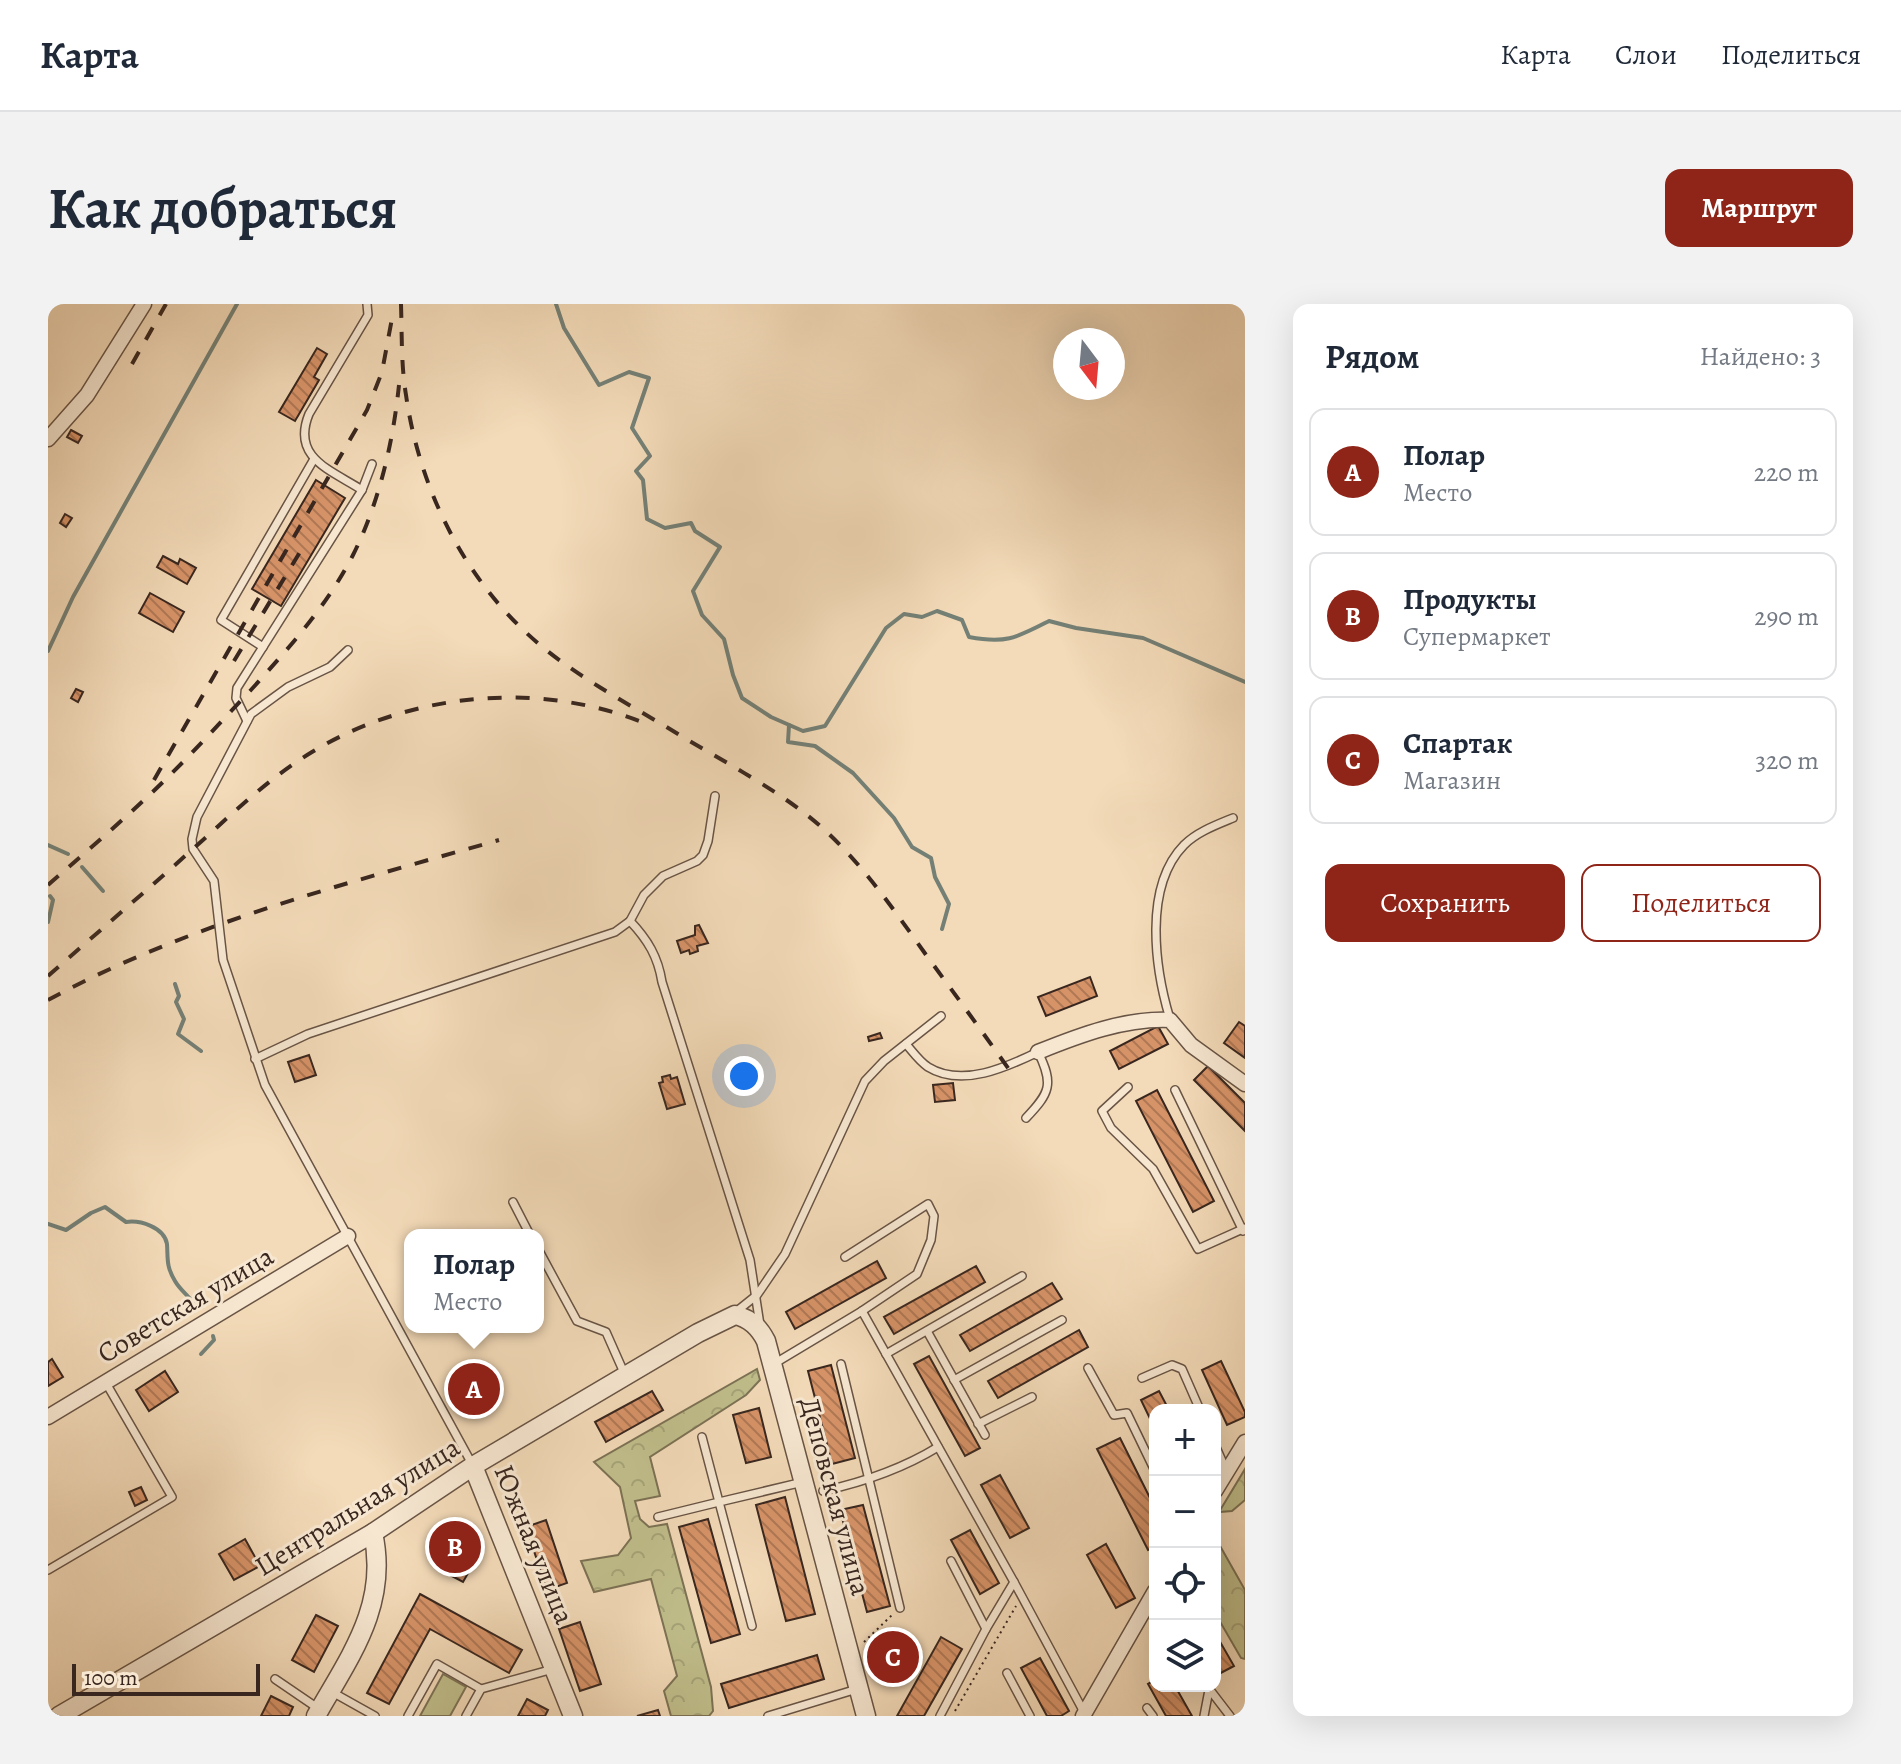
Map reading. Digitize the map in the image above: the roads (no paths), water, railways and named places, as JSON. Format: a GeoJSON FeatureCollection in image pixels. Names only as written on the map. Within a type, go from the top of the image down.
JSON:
{"type":"FeatureCollection","features":[{"type":"Feature","properties":{"kind":"street"},"geometry":{"type":"LineString","coordinates":[[48,439],[87,395],[144,304]]}},
{"type":"Feature","properties":{"kind":"street"},"geometry":{"type":"LineString","coordinates":[[1038,1052],[1121,1024],[1151,1019],[1170,1020],[1191,1045],[1245,1084]]}},
{"type":"Feature","properties":{"kind":"street","name":"Советская улица"},"geometry":{"type":"LineString","coordinates":[[48,1417],[348,1236]]}},
{"type":"Feature","properties":{"kind":"street"},"geometry":{"type":"LineString","coordinates":[[725,1319],[735,1315],[743,1317],[761,1331]]}},
{"type":"Feature","properties":{"kind":"street","name":"Центральная улица"},"geometry":{"type":"LineString","coordinates":[[59,1716],[373,1533],[473,1466],[725,1319]]}},
{"type":"Feature","properties":{"kind":"street","name":"Деповская улица"},"geometry":{"type":"LineString","coordinates":[[761,1331],[805,1481],[866,1716]]}},
{"type":"Feature","properties":{"kind":"street"},"geometry":{"type":"LineString","coordinates":[[1221,1482],[1245,1442]]}},
{"type":"Feature","properties":{"kind":"street","name":"Южная улица"},"geometry":{"type":"LineString","coordinates":[[473,1466],[573,1716]]}},
{"type":"Feature","properties":{"kind":"street"},"geometry":{"type":"LineString","coordinates":[[318,1713],[365,1627],[374,1599],[379,1562],[373,1533]]}},
{"type":"Feature","properties":{"kind":"street"},"geometry":{"type":"LineString","coordinates":[[1084,1715],[1149,1601]]}},
{"type":"Feature","properties":{"kind":"lane"},"geometry":{"type":"LineString","coordinates":[[362,490],[314,459],[304,439],[306,424],[368,315],[367,304]]}},
{"type":"Feature","properties":{"kind":"lane"},"geometry":{"type":"LineString","coordinates":[[263,647],[221,620],[314,459]]}},
{"type":"Feature","properties":{"kind":"lane"},"geometry":{"type":"LineString","coordinates":[[348,650],[330,667],[263,703],[247,721],[241,713],[236,693],[362,490],[372,464]]}},
{"type":"Feature","properties":{"kind":"lane","name":"Южная улица"},"geometry":{"type":"LineString","coordinates":[[247,721],[197,817],[192,839],[193,849],[214,881],[223,960],[255,1059],[276,1107],[473,1466]]}},
{"type":"Feature","properties":{"kind":"lane"},"geometry":{"type":"LineString","coordinates":[[255,1059],[308,1034],[604,937],[630,921],[654,883],[703,855],[715,796]]}},
{"type":"Feature","properties":{"kind":"lane"},"geometry":{"type":"LineString","coordinates":[[1170,1020],[1158,973],[1155,939],[1165,876],[1181,848],[1193,837],[1233,818]]}},
{"type":"Feature","properties":{"kind":"lane"},"geometry":{"type":"LineString","coordinates":[[630,921],[657,958],[750,1260],[761,1331]]}},
{"type":"Feature","properties":{"kind":"lane"},"geometry":{"type":"LineString","coordinates":[[725,1319],[757,1295],[785,1254],[865,1081],[941,1016]]}},
{"type":"Feature","properties":{"kind":"lane"},"geometry":{"type":"LineString","coordinates":[[906,1044],[928,1067],[957,1074],[987,1073],[1038,1052],[1048,1075],[1048,1089],[1026,1118]]}},
{"type":"Feature","properties":{"kind":"lane"},"geometry":{"type":"LineString","coordinates":[[1128,1087],[1102,1111],[1111,1128],[1153,1169],[1198,1249],[1244,1230],[1175,1090]]}},
{"type":"Feature","properties":{"kind":"lane"},"geometry":{"type":"LineString","coordinates":[[513,1202],[527,1229]]}},
{"type":"Feature","properties":{"kind":"lane"},"geometry":{"type":"LineString","coordinates":[[772,1365],[917,1274],[931,1240],[934,1216],[928,1204],[845,1257]]}},
{"type":"Feature","properties":{"kind":"lane"},"geometry":{"type":"LineString","coordinates":[[544,1260],[577,1321],[606,1332],[626,1377]]}},
{"type":"Feature","properties":{"kind":"lane"},"geometry":{"type":"LineString","coordinates":[[886,1354],[1022,1276]]}},
{"type":"Feature","properties":{"kind":"lane"},"geometry":{"type":"LineString","coordinates":[[862,1311],[1014,1582],[1084,1715]]}},
{"type":"Feature","properties":{"kind":"lane"},"geometry":{"type":"LineString","coordinates":[[954,1380],[1062,1320]]}},
{"type":"Feature","properties":{"kind":"lane"},"geometry":{"type":"LineString","coordinates":[[927,1331],[985,1435]]}},
{"type":"Feature","properties":{"kind":"lane"},"geometry":{"type":"LineString","coordinates":[[841,1364],[900,1608]]}},
{"type":"Feature","properties":{"kind":"lane"},"geometry":{"type":"LineString","coordinates":[[1142,1378],[1172,1365],[1182,1369],[1197,1404]]}},
{"type":"Feature","properties":{"kind":"lane"},"geometry":{"type":"LineString","coordinates":[[1088,1368],[1114,1415],[1127,1413],[1149,1459]]}},
{"type":"Feature","properties":{"kind":"lane"},"geometry":{"type":"LineString","coordinates":[[48,1570],[172,1497],[106,1383]]}},
{"type":"Feature","properties":{"kind":"lane"},"geometry":{"type":"LineString","coordinates":[[978,1424],[1032,1397]]}},
{"type":"Feature","properties":{"kind":"lane"},"geometry":{"type":"LineString","coordinates":[[702,1437],[752,1626]]}},
{"type":"Feature","properties":{"kind":"lane"},"geometry":{"type":"LineString","coordinates":[[823,1491],[868,1480],[938,1447]]}},
{"type":"Feature","properties":{"kind":"lane"},"geometry":{"type":"LineString","coordinates":[[1221,1458],[1227,1472]]}},
{"type":"Feature","properties":{"kind":"lane"},"geometry":{"type":"LineString","coordinates":[[658,1517],[805,1481]]}},
{"type":"Feature","properties":{"kind":"lane"},"geometry":{"type":"LineString","coordinates":[[951,1561],[986,1629]]}},
{"type":"Feature","properties":{"kind":"lane"},"geometry":{"type":"LineString","coordinates":[[940,1716],[1014,1582]]}},
{"type":"Feature","properties":{"kind":"lane"},"geometry":{"type":"LineString","coordinates":[[408,1716],[437,1664],[481,1689],[555,1669]]}},
{"type":"Feature","properties":{"kind":"lane"},"geometry":{"type":"LineString","coordinates":[[1007,1673],[1030,1716]]}},
{"type":"Feature","properties":{"kind":"lane"},"geometry":{"type":"LineString","coordinates":[[275,1679],[318,1713]]}},
{"type":"Feature","properties":{"kind":"lane"},"geometry":{"type":"LineString","coordinates":[[466,1716],[481,1689]]}},
{"type":"Feature","properties":{"kind":"lane"},"geometry":{"type":"LineString","coordinates":[[768,1716],[859,1689]]}},
{"type":"Feature","properties":{"kind":"lane"},"geometry":{"type":"LineString","coordinates":[[330,1691],[375,1716]]}},
{"type":"Feature","properties":{"kind":"lane"},"geometry":{"type":"LineString","coordinates":[[1204,1716],[1207,1692]]}},
{"type":"Feature","properties":{"kind":"lane"},"geometry":{"type":"LineString","coordinates":[[1211,1692],[1230,1716]]}},
{"type":"Feature","properties":{"kind":"lane"},"geometry":{"type":"LineString","coordinates":[[1147,1708],[1153,1716]]}},
{"type":"Feature","properties":{"kind":"waterway"},"geometry":{"type":"LineString","coordinates":[[48,651],[73,597],[237,304]]}},
{"type":"Feature","properties":{"kind":"waterway"},"geometry":{"type":"LineString","coordinates":[[556,304],[564,328],[599,385],[629,372],[649,378],[632,428],[650,456],[636,471],[643,480],[647,519],[665,528],[691,523],[695,531],[720,547],[693,591],[702,615],[724,639],[742,698],[771,717],[803,731],[825,726],[886,628],[904,614],[922,617],[937,611],[962,620],[969,637],[982,639],[1010,638],[1049,621],[1143,638],[1245,682]]}},
{"type":"Feature","properties":{"kind":"waterway"},"geometry":{"type":"LineString","coordinates":[[789,725],[788,742],[815,746],[853,773],[894,818],[912,847],[931,858],[935,877],[949,904],[942,929]]}},
{"type":"Feature","properties":{"kind":"waterway"},"geometry":{"type":"LineString","coordinates":[[48,845],[68,854]]}},
{"type":"Feature","properties":{"kind":"waterway"},"geometry":{"type":"LineString","coordinates":[[82,867],[103,891]]}},
{"type":"Feature","properties":{"kind":"waterway"},"geometry":{"type":"LineString","coordinates":[[48,922],[53,900],[50,896]]}},
{"type":"Feature","properties":{"kind":"waterway"},"geometry":{"type":"LineString","coordinates":[[175,984],[179,996],[176,1002],[184,1019],[178,1034],[201,1051]]}},
{"type":"Feature","properties":{"kind":"waterway"},"geometry":{"type":"LineString","coordinates":[[48,1224],[66,1230],[105,1207],[126,1222],[138,1222],[156,1229],[165,1238],[172,1276],[195,1305]]}},
{"type":"Feature","properties":{"kind":"waterway"},"geometry":{"type":"LineString","coordinates":[[201,1354],[214,1340],[213,1336]]}},
{"type":"Feature","properties":{"kind":"railway"},"geometry":{"type":"LineString","coordinates":[[132,364],[166,304]]}},
{"type":"Feature","properties":{"kind":"railway"},"geometry":{"type":"LineString","coordinates":[[401,304],[404,384],[423,467],[452,536],[493,597],[517,624],[577,672],[760,783],[824,830],[884,897],[1013,1075]]}},
{"type":"Feature","properties":{"kind":"railway"},"geometry":{"type":"LineString","coordinates":[[154,780],[367,410],[382,372],[393,313]]}},
{"type":"Feature","properties":{"kind":"railway"},"geometry":{"type":"LineString","coordinates":[[48,885],[185,760],[264,675],[319,609],[343,574],[370,515],[389,451],[399,385]]}},
{"type":"Feature","properties":{"kind":"railway"},"geometry":{"type":"LineString","coordinates":[[234,661],[300,552]]}},
{"type":"Feature","properties":{"kind":"railway"},"geometry":{"type":"LineString","coordinates":[[48,976],[266,785],[296,762],[350,732],[391,716],[433,705],[476,699],[563,701],[606,710],[647,724]]}},
{"type":"Feature","properties":{"kind":"railway"},"geometry":{"type":"LineString","coordinates":[[48,1000],[102,973],[212,927],[499,840]]}},
{"type":"Feature","properties":{"kind":"place","name":"Полар"},"geometry":{"type":"Point","coordinates":[474,1389]}},
{"type":"Feature","properties":{"kind":"place","name":"Продукты"},"geometry":{"type":"Point","coordinates":[455,1547]}},
{"type":"Feature","properties":{"kind":"place","name":"Спартак"},"geometry":{"type":"Point","coordinates":[893,1657]}}]}
